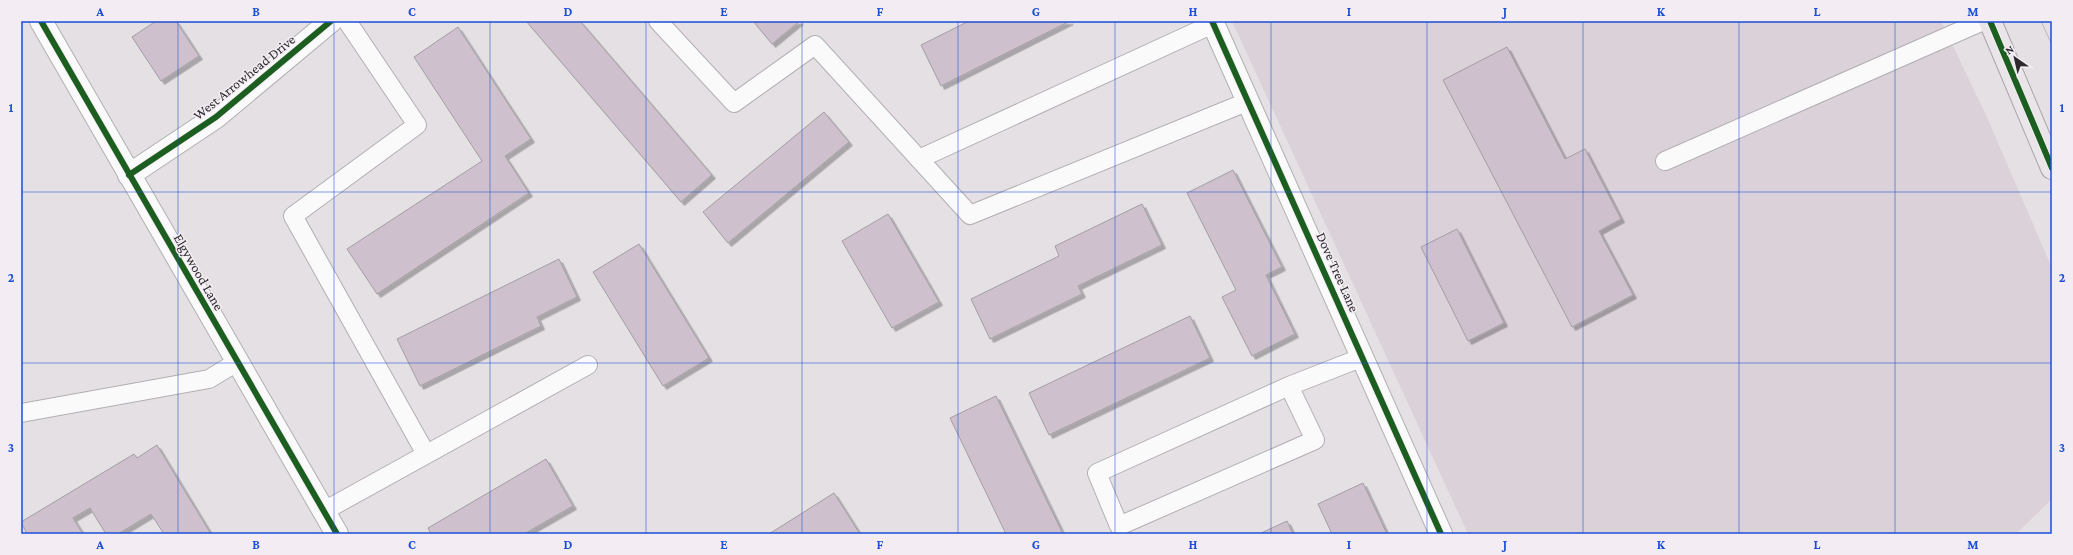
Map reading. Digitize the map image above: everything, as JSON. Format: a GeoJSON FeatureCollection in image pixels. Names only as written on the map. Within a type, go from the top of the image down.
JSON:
{"type":"FeatureCollection","features":[{"type":"Feature","properties":{"kind":"main road"},"geometry":{"type":"LineString","coordinates":[[1990,21],[2052,168]]}},
{"type":"Feature","properties":{"kind":"street","name":"Elgywood Lane"},"geometry":{"type":"LineString","coordinates":[[41,21],[337,534]]}},
{"type":"Feature","properties":{"kind":"street","name":"West Arrowhead Drive"},"geometry":{"type":"LineString","coordinates":[[129,175],[216,117],[331,21]]}},
{"type":"Feature","properties":{"kind":"street","name":"Dove Tree Lane"},"geometry":{"type":"LineString","coordinates":[[1212,22],[1249,101],[1441,534]]}},
{"type":"Feature","properties":{"kind":"lane"},"geometry":{"type":"LineString","coordinates":[[347,21],[417,125],[293,216],[426,454]]}},
{"type":"Feature","properties":{"kind":"lane"},"geometry":{"type":"LineString","coordinates":[[658,21],[734,103],[815,45],[970,215],[1249,101]]}},
{"type":"Feature","properties":{"kind":"lane"},"geometry":{"type":"LineString","coordinates":[[1665,161],[1983,21]]}},
{"type":"Feature","properties":{"kind":"lane"},"geometry":{"type":"LineString","coordinates":[[919,158],[1212,22]]}},
{"type":"Feature","properties":{"kind":"lane"},"geometry":{"type":"LineString","coordinates":[[1289,386],[1315,440],[1119,526],[1097,473],[1289,386],[1363,357]]}},
{"type":"Feature","properties":{"kind":"lane"},"geometry":{"type":"LineString","coordinates":[[21,412],[209,379],[237,362]]}},
{"type":"Feature","properties":{"kind":"lane"},"geometry":{"type":"LineString","coordinates":[[324,511],[588,365]]}},
{"type":"Feature","properties":{"kind":"shaded area"},"geometry":{"type":"Polygon","coordinates":[[[1232,21],[1941,21],[1986,115],[2052,268],[2052,499],[2016,534],[1468,534],[1232,21]]]}},
{"type":"Feature","properties":{"kind":"building"},"geometry":{"type":"Polygon","coordinates":[[[156,21],[176,21],[199,56],[161,81],[132,37],[156,21]]]}},
{"type":"Feature","properties":{"kind":"building"},"geometry":{"type":"Polygon","coordinates":[[[526,21],[580,21],[712,175],[681,202],[526,21]]]}},
{"type":"Feature","properties":{"kind":"building"},"geometry":{"type":"Polygon","coordinates":[[[753,21],[800,21],[772,44],[753,21]]]}},
{"type":"Feature","properties":{"kind":"building"},"geometry":{"type":"Polygon","coordinates":[[[969,21],[1070,21],[941,86],[921,45],[969,21]]]}},
{"type":"Feature","properties":{"kind":"building"},"geometry":{"type":"Polygon","coordinates":[[[458,27],[531,139],[505,156],[529,193],[377,294],[347,249],[482,161],[414,57],[458,27]]]}},
{"type":"Feature","properties":{"kind":"building"},"geometry":{"type":"Polygon","coordinates":[[[1507,47],[1565,159],[1585,149],[1621,219],[1599,231],[1633,295],[1572,327],[1443,80],[1507,47]]]}},
{"type":"Feature","properties":{"kind":"building"},"geometry":{"type":"Polygon","coordinates":[[[824,112],[849,142],[728,243],[703,212],[824,112]]]}},
{"type":"Feature","properties":{"kind":"building"},"geometry":{"type":"Polygon","coordinates":[[[1233,170],[1282,267],[1266,275],[1295,334],[1252,356],[1222,297],[1236,290],[1187,193],[1233,170]]]}},
{"type":"Feature","properties":{"kind":"building"},"geometry":{"type":"Polygon","coordinates":[[[1142,204],[1162,245],[1078,286],[1082,294],[990,339],[971,299],[1059,256],[1055,246],[1142,204]]]}},
{"type":"Feature","properties":{"kind":"building"},"geometry":{"type":"Polygon","coordinates":[[[888,214],[939,302],[892,328],[842,241],[888,214]]]}},
{"type":"Feature","properties":{"kind":"building"},"geometry":{"type":"Polygon","coordinates":[[[1457,229],[1504,323],[1468,341],[1421,247],[1457,229]]]}},
{"type":"Feature","properties":{"kind":"building"},"geometry":{"type":"Polygon","coordinates":[[[639,244],[709,358],[663,386],[593,272],[639,244]]]}},
{"type":"Feature","properties":{"kind":"building"},"geometry":{"type":"Polygon","coordinates":[[[559,259],[577,297],[537,317],[541,326],[420,386],[397,339],[559,259]]]}},
{"type":"Feature","properties":{"kind":"building"},"geometry":{"type":"Polygon","coordinates":[[[1190,316],[1210,358],[1049,435],[1029,393],[1190,316]]]}},
{"type":"Feature","properties":{"kind":"building"},"geometry":{"type":"Polygon","coordinates":[[[996,396],[1063,534],[1006,534],[950,418],[996,396]]]}},
{"type":"Feature","properties":{"kind":"building"},"geometry":{"type":"Polygon","coordinates":[[[157,445],[211,534],[164,534],[151,514],[118,534],[106,534],[90,508],[73,518],[83,534],[27,534],[21,522],[134,454],[137,458],[157,445]]]}},
{"type":"Feature","properties":{"kind":"building"},"geometry":{"type":"Polygon","coordinates":[[[546,459],[573,506],[524,534],[431,534],[428,528],[546,459]]]}},
{"type":"Feature","properties":{"kind":"building"},"geometry":{"type":"Polygon","coordinates":[[[1363,483],[1387,534],[1332,534],[1318,504],[1363,483]]]}},
{"type":"Feature","properties":{"kind":"building"},"geometry":{"type":"Polygon","coordinates":[[[834,493],[860,534],[769,534],[834,493]]]}},
{"type":"Feature","properties":{"kind":"building"},"geometry":{"type":"Polygon","coordinates":[[[1287,521],[1293,534],[1259,534],[1287,521]]]}},
{"type":"Feature","properties":{"kind":"tram line"},"geometry":{"type":"LineString","coordinates":[[2041,21],[2052,45]]}},
{"type":"Feature","properties":{"kind":"cycle path"},"geometry":{"type":"LineString","coordinates":[[41,21],[337,534]]}},
{"type":"Feature","properties":{"kind":"cycle path"},"geometry":{"type":"LineString","coordinates":[[129,175],[216,117],[331,21]]}},
{"type":"Feature","properties":{"kind":"cycle path"},"geometry":{"type":"LineString","coordinates":[[1212,21],[1441,534]]}},
{"type":"Feature","properties":{"kind":"cycle path"},"geometry":{"type":"LineString","coordinates":[[1990,21],[2052,168]]}}]}
